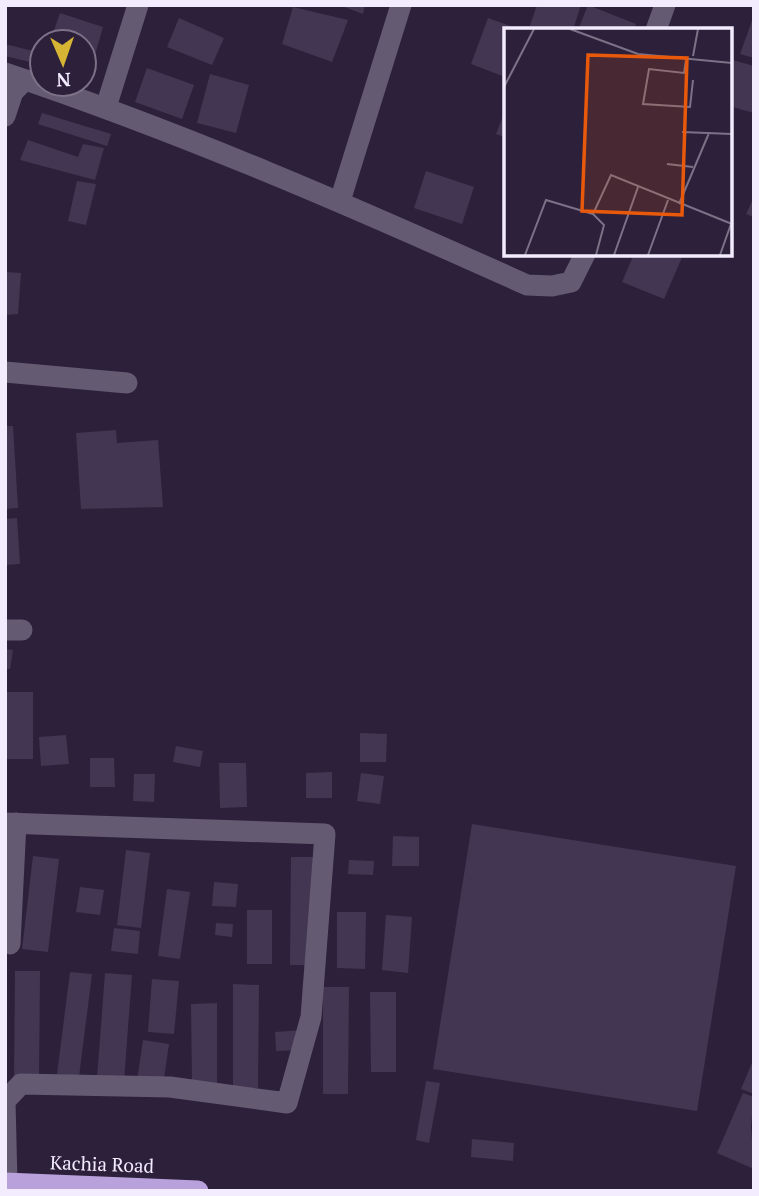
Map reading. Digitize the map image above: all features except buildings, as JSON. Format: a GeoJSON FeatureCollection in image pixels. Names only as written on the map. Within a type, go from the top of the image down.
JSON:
{"type":"FeatureCollection","features":[{"type":"Feature","properties":{"kind":"highway","name":"Kachia Road"},"geometry":{"type":"LineString","coordinates":[[6,1183],[198,1191]]}},
{"type":"Feature","properties":{"kind":"street"},"geometry":{"type":"LineString","coordinates":[[106,107],[138,5]]}},
{"type":"Feature","properties":{"kind":"street"},"geometry":{"type":"LineString","coordinates":[[340,201],[401,5]]}},
{"type":"Feature","properties":{"kind":"street"},"geometry":{"type":"LineString","coordinates":[[657,28],[665,5]]}},
{"type":"Feature","properties":{"kind":"street"},"geometry":{"type":"LineString","coordinates":[[5,117],[15,76],[106,107],[340,201],[527,285],[552,286],[571,282],[584,256]]}},
{"type":"Feature","properties":{"kind":"street"},"geometry":{"type":"LineString","coordinates":[[5,372],[127,383]]}},
{"type":"Feature","properties":{"kind":"street"},"geometry":{"type":"LineString","coordinates":[[6,1183],[5,1101],[21,1084],[170,1087],[287,1103],[311,1017],[325,834],[11,823],[10,944]]}}]}
